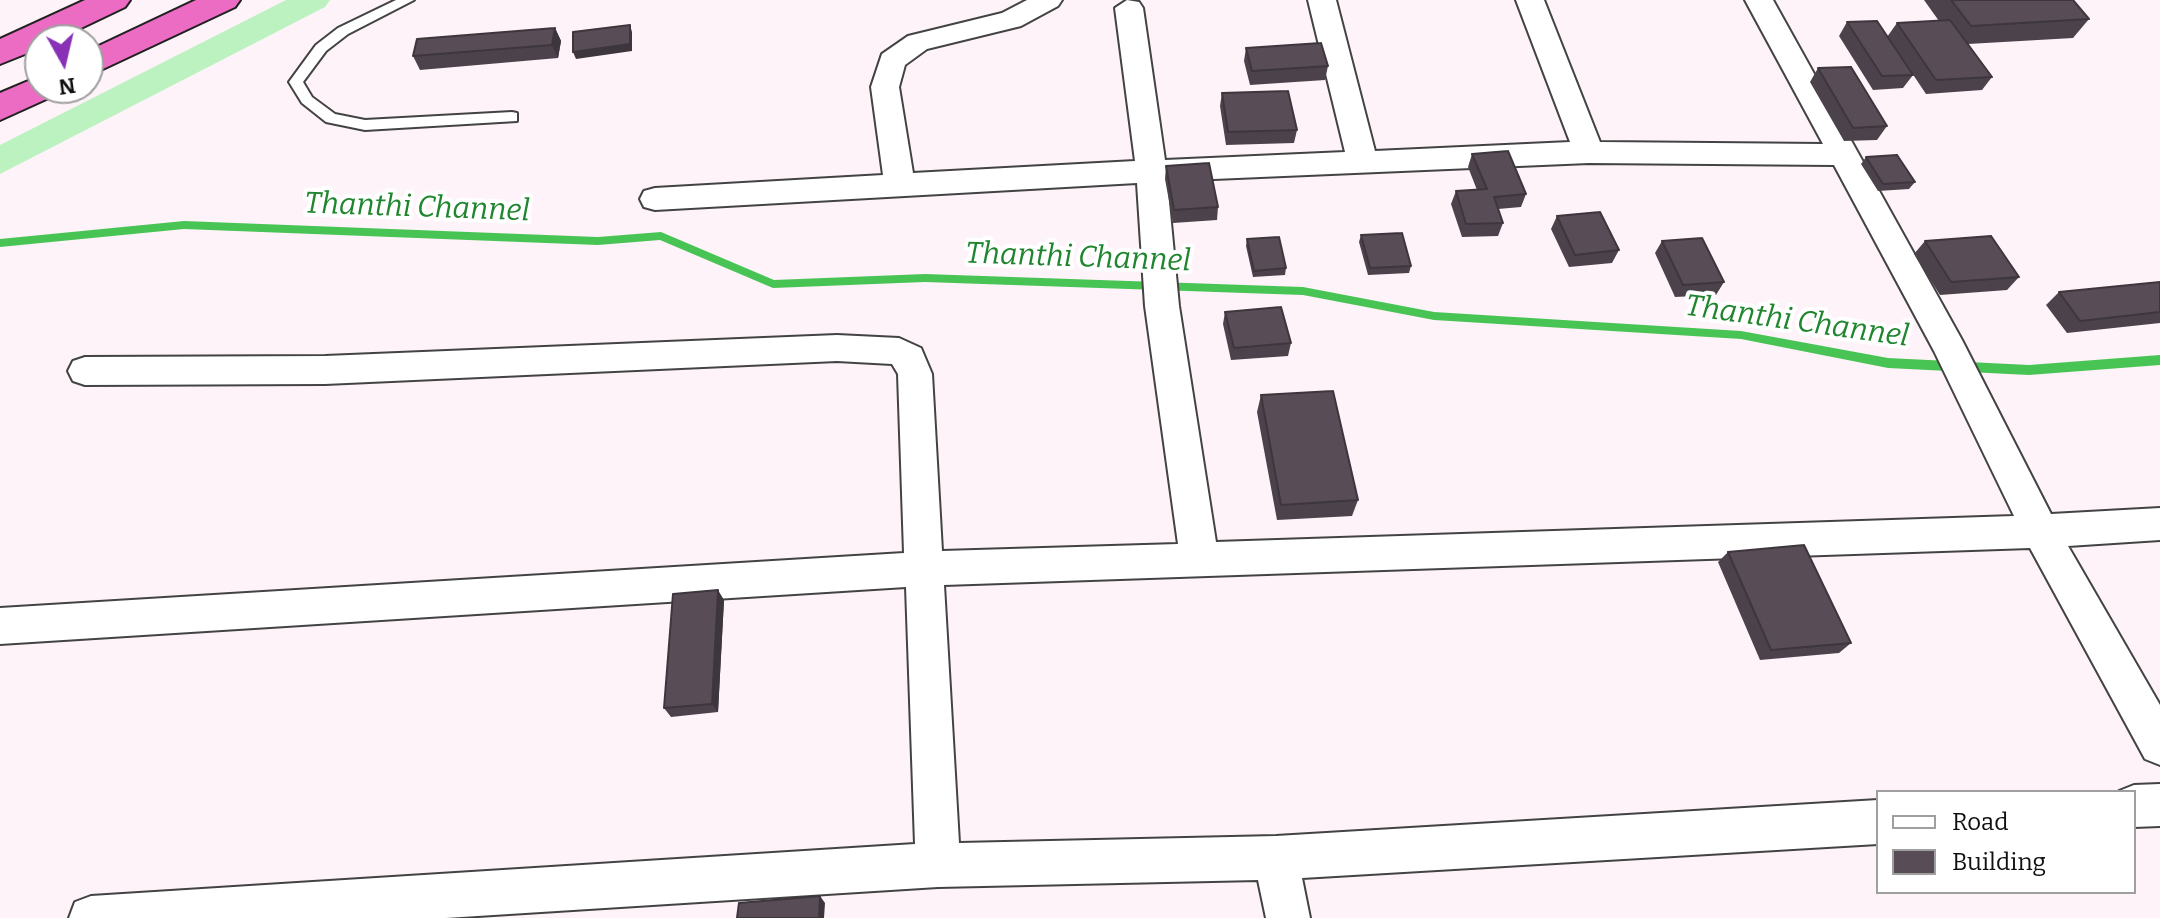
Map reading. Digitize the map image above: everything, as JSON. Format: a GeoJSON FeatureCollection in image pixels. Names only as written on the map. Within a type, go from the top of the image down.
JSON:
{"type":"FeatureCollection","features":[{"type":"Feature","properties":{"kind":"highway"},"geometry":{"type":"LineString","coordinates":[[0,53],[113,0]]}},
{"type":"Feature","properties":{"kind":"highway"},"geometry":{"type":"LineString","coordinates":[[104,57],[223,0]]}},
{"type":"Feature","properties":{"kind":"highway"},"geometry":{"type":"LineString","coordinates":[[0,108],[24,96]]}},
{"type":"Feature","properties":{"kind":"street"},"geometry":{"type":"LineString","coordinates":[[899,185],[894,129],[885,87],[892,61],[918,42],[1011,20],[1048,0]]}},
{"type":"Feature","properties":{"kind":"street"},"geometry":{"type":"LineString","coordinates":[[1322,0],[1362,160]]}},
{"type":"Feature","properties":{"kind":"street"},"geometry":{"type":"LineString","coordinates":[[1530,0],[1589,152]]}},
{"type":"Feature","properties":{"kind":"street"},"geometry":{"type":"LineString","coordinates":[[1759,0],[1847,155],[1950,349],[2040,531],[2160,745]]}},
{"type":"Feature","properties":{"kind":"street"},"geometry":{"type":"LineString","coordinates":[[1129,8],[1151,171],[1162,306],[1199,557]]}},
{"type":"Feature","properties":{"kind":"street"},"geometry":{"type":"LineString","coordinates":[[655,199],[1362,160],[1589,152],[1847,155]]}},
{"type":"Feature","properties":{"kind":"street"},"geometry":{"type":"LineString","coordinates":[[85,371],[325,370],[837,348],[883,347],[899,351],[909,358],[915,374],[938,865]]}},
{"type":"Feature","properties":{"kind":"street"},"geometry":{"type":"LineString","coordinates":[[0,626],[923,569],[1199,557],[2040,531],[2160,524]]}},
{"type":"Feature","properties":{"kind":"street"},"geometry":{"type":"LineString","coordinates":[[2136,806],[2160,805]]}},
{"type":"Feature","properties":{"kind":"street"},"geometry":{"type":"LineString","coordinates":[[91,918],[938,865],[1276,858],[1876,822]]}},
{"type":"Feature","properties":{"kind":"street"},"geometry":{"type":"LineString","coordinates":[[1276,858],[1288,918]]}},
{"type":"Feature","properties":{"kind":"lane"},"geometry":{"type":"LineString","coordinates":[[407,0],[343,31],[321,48],[296,82],[307,100],[331,118],[365,125],[512,117]]}},
{"type":"Feature","properties":{"kind":"building"},"geometry":{"type":"Polygon","coordinates":[[[1951,0],[2073,0],[2089,19],[1971,26],[1951,0]]]}},
{"type":"Feature","properties":{"kind":"building"},"geometry":{"type":"Polygon","coordinates":[[[1950,20],[1992,77],[1936,80],[1897,23],[1950,20]]]}},
{"type":"Feature","properties":{"kind":"building"},"geometry":{"type":"Polygon","coordinates":[[[1877,21],[1913,75],[1882,76],[1847,22],[1877,21]]]}},
{"type":"Feature","properties":{"kind":"building"},"geometry":{"type":"Polygon","coordinates":[[[630,25],[630,44],[573,52],[573,32],[630,25]]]}},
{"type":"Feature","properties":{"kind":"building"},"geometry":{"type":"Polygon","coordinates":[[[555,28],[552,45],[413,56],[417,39],[555,28]]]}},
{"type":"Feature","properties":{"kind":"building"},"geometry":{"type":"Polygon","coordinates":[[[1321,43],[1328,66],[1252,71],[1246,48],[1321,43]]]}},
{"type":"Feature","properties":{"kind":"building"},"geometry":{"type":"Polygon","coordinates":[[[1851,67],[1887,126],[1853,128],[1818,68],[1851,67]]]}},
{"type":"Feature","properties":{"kind":"building"},"geometry":{"type":"Polygon","coordinates":[[[1288,91],[1297,130],[1228,132],[1222,93],[1288,91]]]}},
{"type":"Feature","properties":{"kind":"building"},"geometry":{"type":"Polygon","coordinates":[[[1508,151],[1526,194],[1494,197],[1503,223],[1466,224],[1456,191],[1487,189],[1472,154],[1508,151]]]}},
{"type":"Feature","properties":{"kind":"building"},"geometry":{"type":"Polygon","coordinates":[[[1897,155],[1915,182],[1883,184],[1866,157],[1897,155]]]}},
{"type":"Feature","properties":{"kind":"building"},"geometry":{"type":"Polygon","coordinates":[[[1209,163],[1218,207],[1174,210],[1166,166],[1209,163]]]}},
{"type":"Feature","properties":{"kind":"building"},"geometry":{"type":"Polygon","coordinates":[[[1600,212],[1619,250],[1575,255],[1557,216],[1600,212]]]}},
{"type":"Feature","properties":{"kind":"building"},"geometry":{"type":"Polygon","coordinates":[[[1402,233],[1411,266],[1370,268],[1361,235],[1402,233]]]}},
{"type":"Feature","properties":{"kind":"building"},"geometry":{"type":"Polygon","coordinates":[[[1991,236],[2019,277],[1951,282],[1925,241],[1991,236]]]}},
{"type":"Feature","properties":{"kind":"building"},"geometry":{"type":"Polygon","coordinates":[[[1279,237],[1286,268],[1254,271],[1247,239],[1279,237]]]}},
{"type":"Feature","properties":{"kind":"building"},"geometry":{"type":"Polygon","coordinates":[[[1702,238],[1724,282],[1683,285],[1662,241],[1702,238]]]}},
{"type":"Feature","properties":{"kind":"building"},"geometry":{"type":"Polygon","coordinates":[[[2160,282],[2160,312],[2080,321],[2059,292],[2160,282]]]}},
{"type":"Feature","properties":{"kind":"building"},"geometry":{"type":"Polygon","coordinates":[[[1281,307],[1291,343],[1234,348],[1225,312],[1281,307]]]}},
{"type":"Feature","properties":{"kind":"building"},"geometry":{"type":"Polygon","coordinates":[[[1333,391],[1358,500],[1281,505],[1261,395],[1333,391]]]}},
{"type":"Feature","properties":{"kind":"building"},"geometry":{"type":"Polygon","coordinates":[[[1804,545],[1851,643],[1771,650],[1728,552],[1804,545]]]}},
{"type":"Feature","properties":{"kind":"building"},"geometry":{"type":"Polygon","coordinates":[[[718,590],[712,704],[664,708],[673,594],[718,590]]]}},
{"type":"Feature","properties":{"kind":"building"},"geometry":{"type":"Polygon","coordinates":[[[820,896],[819,918],[737,918],[739,903],[820,896]]]}},
{"type":"Feature","properties":{"kind":"waterway"},"geometry":{"type":"LineString","coordinates":[[0,161],[177,67],[313,0]]}},
{"type":"Feature","properties":{"kind":"waterway","name":"Thanthi Channel"},"geometry":{"type":"LineString","coordinates":[[0,243],[184,225],[598,241],[661,236],[773,284],[925,278],[1303,291],[1434,316],[1741,335],[1888,363],[2029,370],[2160,360]]}}]}
